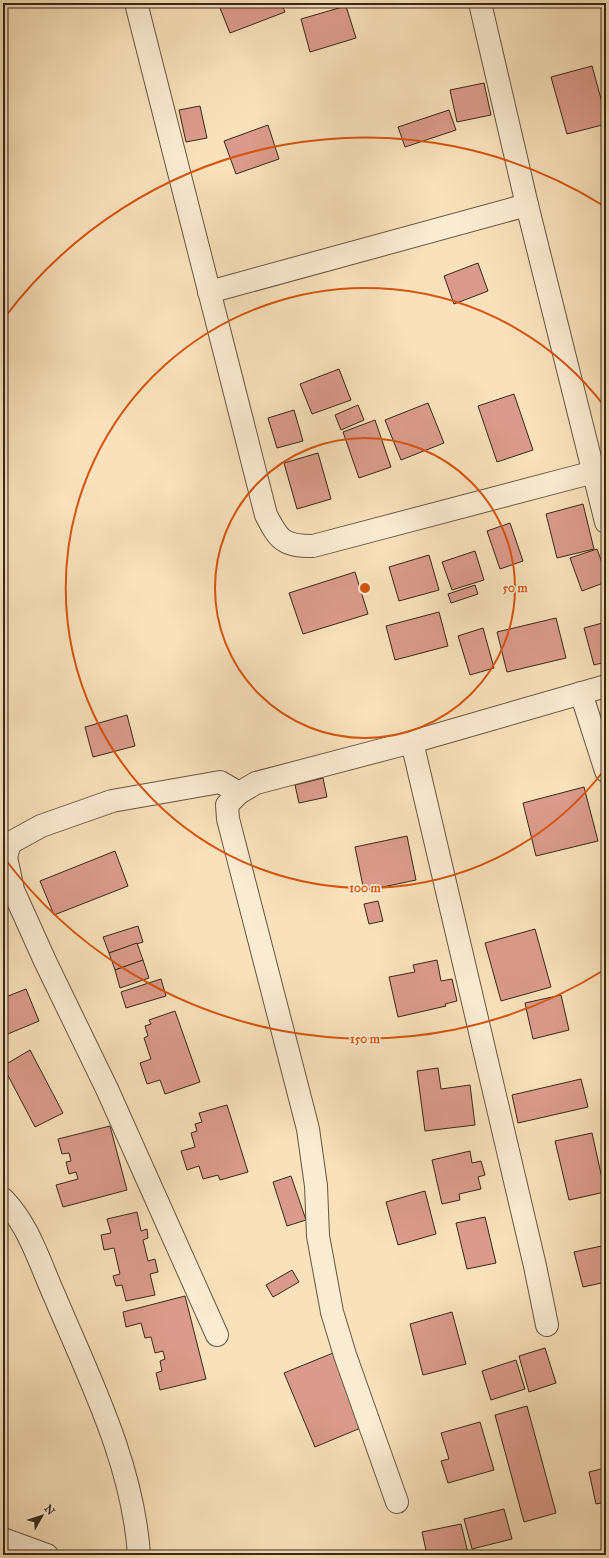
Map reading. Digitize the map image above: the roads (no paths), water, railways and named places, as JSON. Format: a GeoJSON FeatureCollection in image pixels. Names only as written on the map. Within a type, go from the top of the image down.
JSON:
{"type":"FeatureCollection","features":[{"type":"Feature","properties":{"kind":"street"},"geometry":{"type":"LineString","coordinates":[[136,3],[266,515],[277,536],[294,546],[313,546],[594,472]]}},
{"type":"Feature","properties":{"kind":"street"},"geometry":{"type":"LineString","coordinates":[[480,3],[527,205],[606,522]]}},
{"type":"Feature","properties":{"kind":"street"},"geometry":{"type":"LineString","coordinates":[[209,292],[527,205]]}},
{"type":"Feature","properties":{"kind":"street"},"geometry":{"type":"LineString","coordinates":[[397,1502],[345,1355],[332,1312],[318,1236],[316,1186],[308,1129],[228,819],[227,805],[239,792],[256,783],[412,742],[606,686]]}},
{"type":"Feature","properties":{"kind":"street"},"geometry":{"type":"LineString","coordinates":[[581,693],[606,771]]}},
{"type":"Feature","properties":{"kind":"street"},"geometry":{"type":"LineString","coordinates":[[412,742],[536,1266],[547,1325]]}},
{"type":"Feature","properties":{"kind":"street"},"geometry":{"type":"LineString","coordinates":[[217,1335],[110,1096],[45,962],[13,890],[6,857],[10,843],[35,830],[112,801],[220,782],[239,792]]}},
{"type":"Feature","properties":{"kind":"street"},"geometry":{"type":"LineString","coordinates":[[3,1199],[24,1227],[88,1375],[123,1467],[138,1539],[139,1555]]}},
{"type":"Feature","properties":{"kind":"street"},"geometry":{"type":"LineString","coordinates":[[3,1539],[47,1555]]}}]}
